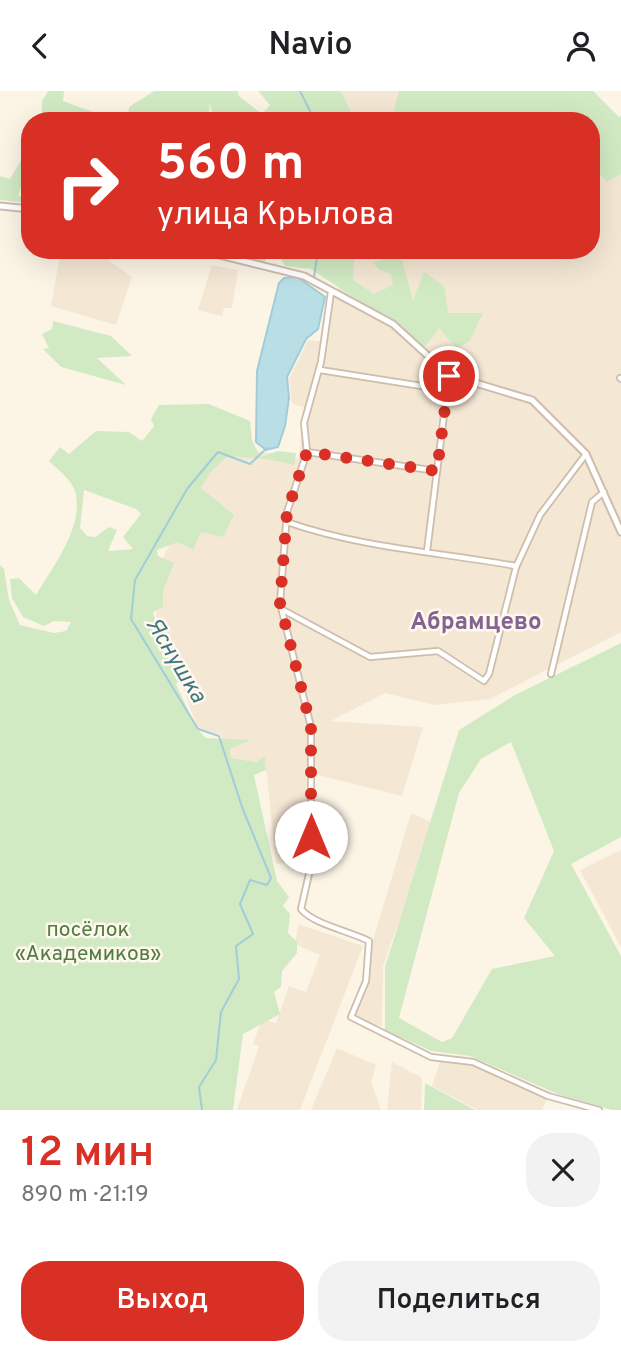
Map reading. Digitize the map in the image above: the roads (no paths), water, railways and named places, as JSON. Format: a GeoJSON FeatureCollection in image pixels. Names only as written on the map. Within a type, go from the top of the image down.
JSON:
{"type":"FeatureCollection","features":[{"type":"Feature","properties":{"kind":"street"},"geometry":{"type":"LineString","coordinates":[[0,206],[21,207]]}},
{"type":"Feature","properties":{"kind":"street"},"geometry":{"type":"LineString","coordinates":[[239,259],[304,276],[393,324],[449,376],[511,391],[532,400],[586,454],[621,532]]}},
{"type":"Feature","properties":{"kind":"street"},"geometry":{"type":"LineString","coordinates":[[331,292],[320,370],[304,423],[307,452],[287,512],[282,610],[311,727],[311,865],[301,909],[308,918],[348,930],[369,941],[366,981],[351,1017],[431,1056],[473,1062],[548,1096],[598,1110]]}},
{"type":"Feature","properties":{"kind":"street"},"geometry":{"type":"LineString","coordinates":[[320,370],[447,390]]}},
{"type":"Feature","properties":{"kind":"street"},"geometry":{"type":"LineString","coordinates":[[427,551],[449,376]]}},
{"type":"Feature","properties":{"kind":"street"},"geometry":{"type":"LineString","coordinates":[[307,452],[437,471]]}},
{"type":"Feature","properties":{"kind":"street"},"geometry":{"type":"LineString","coordinates":[[282,610],[370,657],[438,650],[484,681],[489,674],[516,566],[540,515],[586,454]]}},
{"type":"Feature","properties":{"kind":"street"},"geometry":{"type":"LineString","coordinates":[[551,674],[592,502],[604,492]]}},
{"type":"Feature","properties":{"kind":"street"},"geometry":{"type":"LineString","coordinates":[[287,522],[320,534],[370,544],[516,566]]}},
{"type":"Feature","properties":{"kind":"water"},"geometry":{"type":"Polygon","coordinates":[[[297,277],[325,297],[318,329],[306,339],[287,377],[289,398],[285,426],[278,447],[266,450],[256,442],[257,371],[279,283],[284,278],[297,277]]]}},
{"type":"Feature","properties":{"kind":"waterway","name":"Яснушка"},"geometry":{"type":"LineString","coordinates":[[300,91],[310,112]]}},
{"type":"Feature","properties":{"kind":"waterway","name":"Яснушка"},"geometry":{"type":"LineString","coordinates":[[314,277],[317,259]]}},
{"type":"Feature","properties":{"kind":"waterway","name":"Яснушка"},"geometry":{"type":"LineString","coordinates":[[202,1110],[199,1087],[216,1060],[221,1012],[239,979],[236,946],[253,934],[240,904],[250,880],[267,885],[271,878],[242,807],[219,736],[198,729],[131,619],[135,580],[187,489],[218,452],[250,464],[267,448]]}},
{"type":"Feature","properties":{"kind":"district","name":"Абрамцево"},"geometry":{"type":"Point","coordinates":[476,623]}},
{"type":"Feature","properties":{"kind":"park label","name":"посёлок «Академиков»"},"geometry":{"type":"Point","coordinates":[88,942]}}]}
